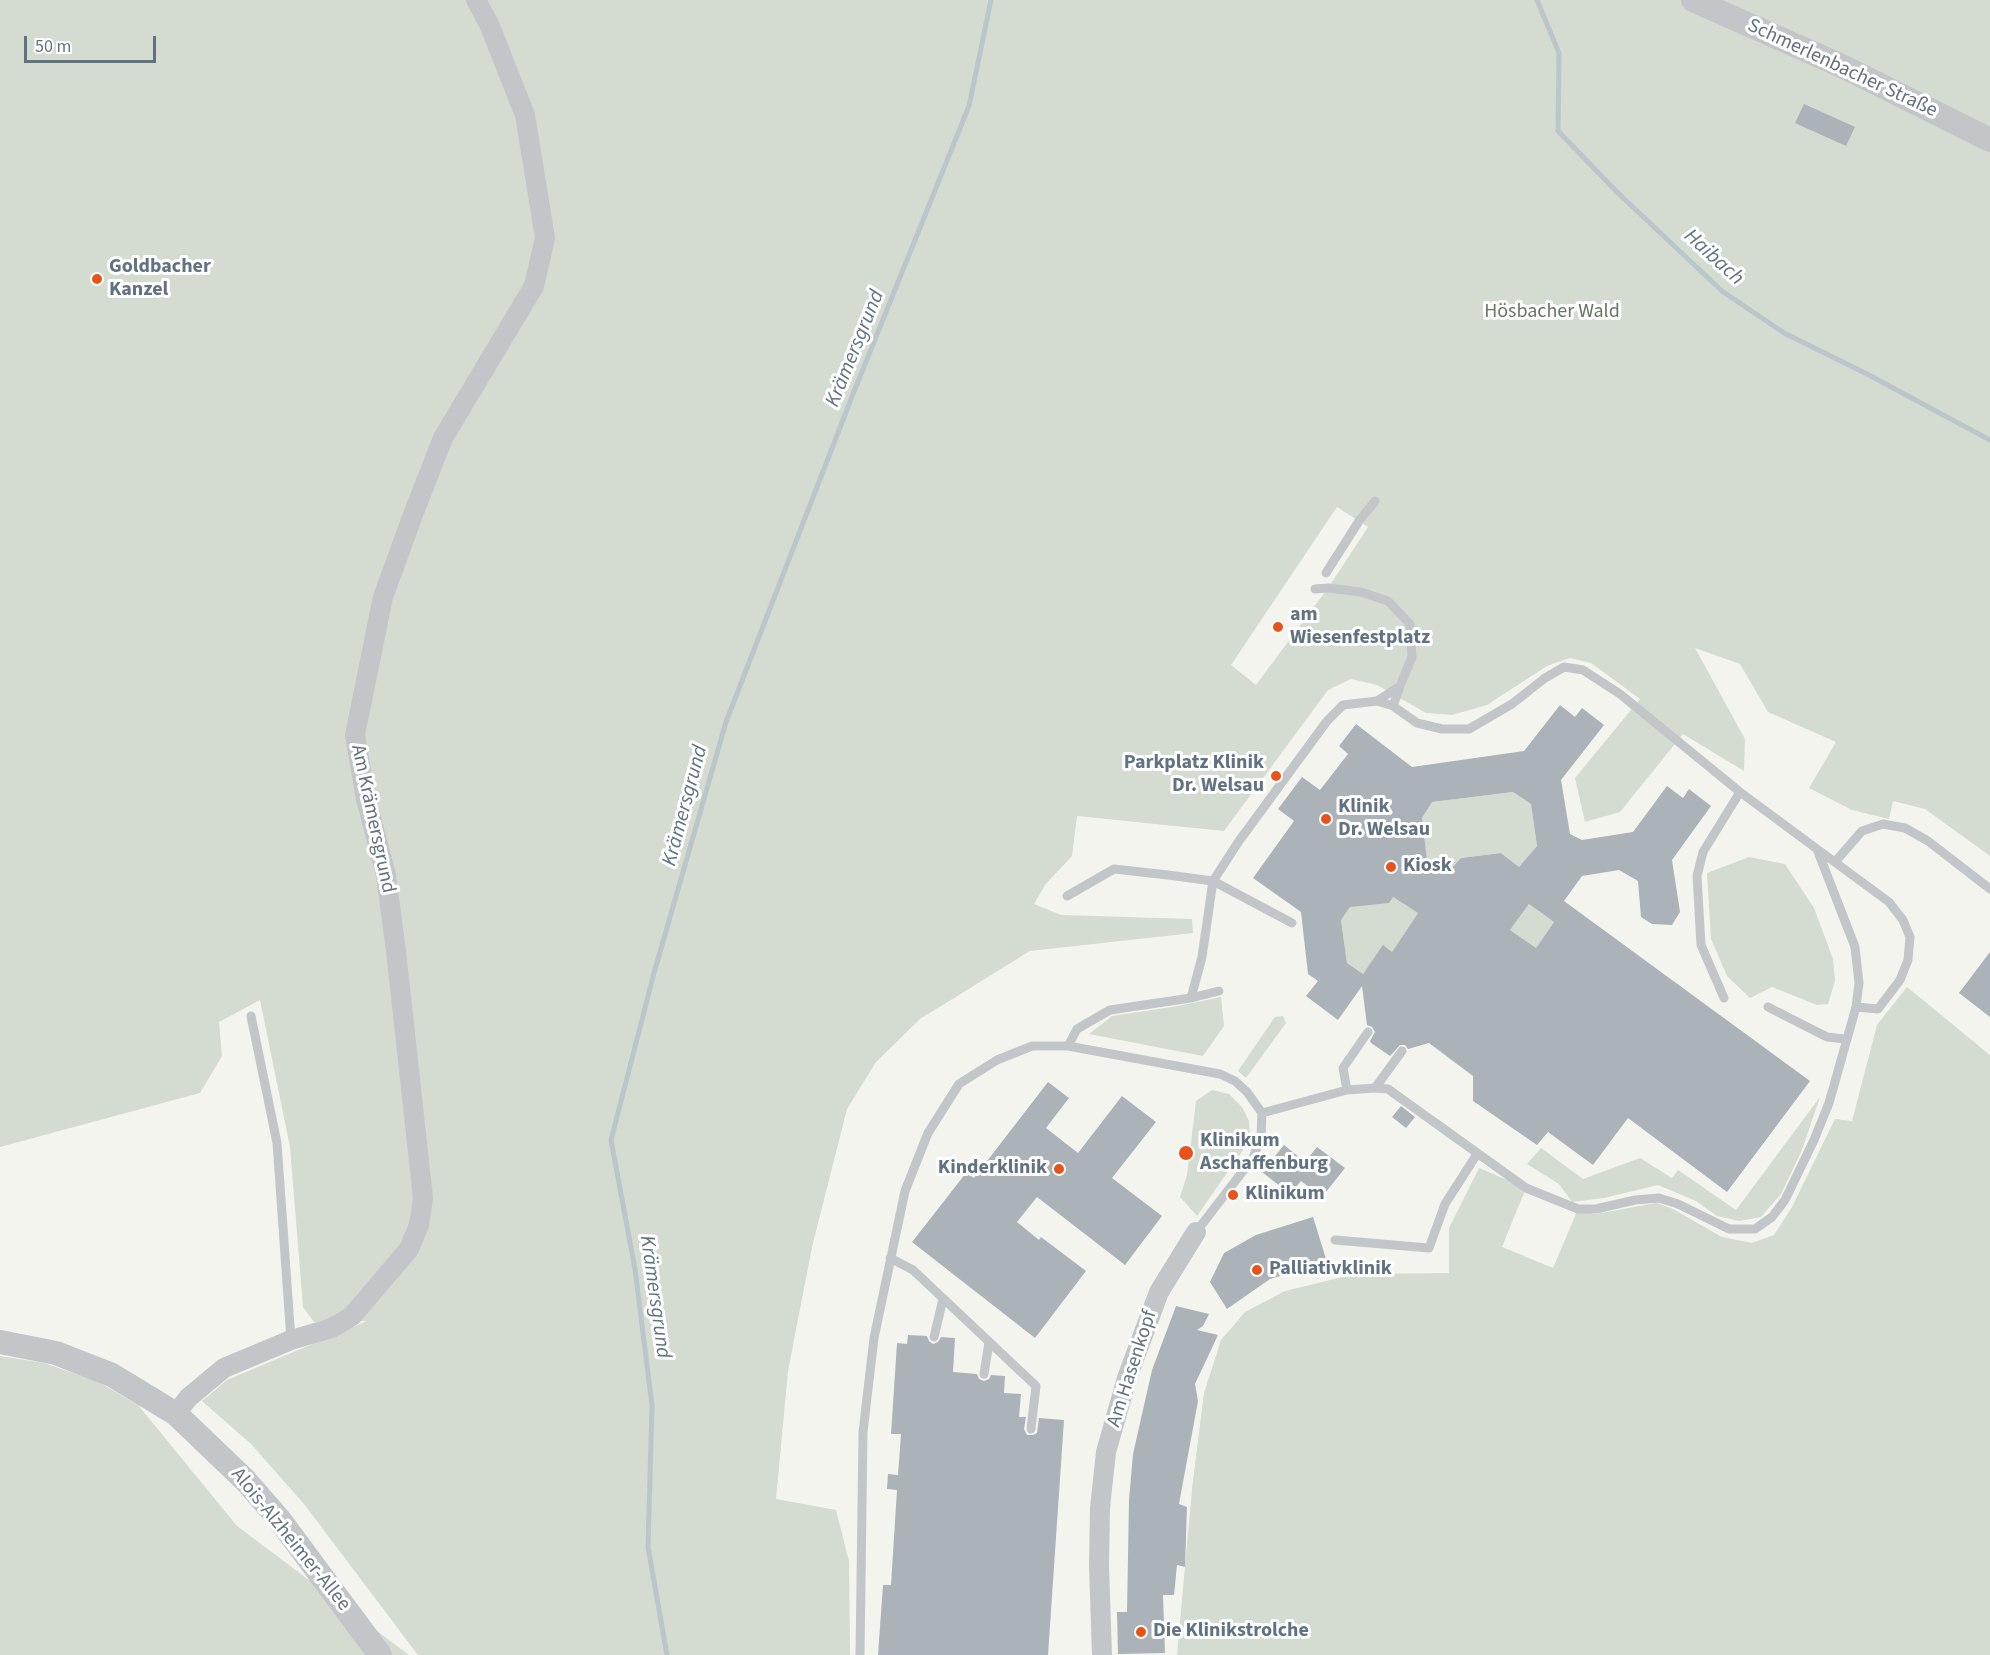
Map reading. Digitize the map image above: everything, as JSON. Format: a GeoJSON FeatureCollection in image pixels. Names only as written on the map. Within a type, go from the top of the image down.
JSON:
{"type":"FeatureCollection","features":[{"type":"Feature","properties":{"kind":"street","name":"Am Krämersgrund"},"geometry":{"type":"LineString","coordinates":[[176,1414],[188,1398],[224,1368],[291,1340],[332,1328],[352,1316],[409,1249],[419,1225],[423,1198],[396,951],[386,875],[366,798],[355,735],[384,597],[443,438],[486,370],[534,286],[545,238],[525,115],[489,24],[476,0]]}},
{"type":"Feature","properties":{"kind":"street","name":"Schmerlenbacher Straße"},"geometry":{"type":"LineString","coordinates":[[1693,0],[1844,67],[1990,140]]}},
{"type":"Feature","properties":{"kind":"street","name":"Am Hasenkopf"},"geometry":{"type":"LineString","coordinates":[[1102,1655],[1098,1566],[1100,1508],[1106,1452],[1127,1378],[1159,1292],[1196,1232]]}},
{"type":"Feature","properties":{"kind":"street","name":"Alois-Alzheimer-Allee"},"geometry":{"type":"LineString","coordinates":[[0,1342],[56,1353],[112,1375],[176,1414],[246,1481],[279,1519],[380,1655]]}},
{"type":"Feature","properties":{"kind":"lane"},"geometry":{"type":"LineString","coordinates":[[1326,573],[1359,521],[1375,501]]}},
{"type":"Feature","properties":{"kind":"lane"},"geometry":{"type":"LineString","coordinates":[[1315,590],[1328,588],[1361,592],[1388,601],[1410,624],[1412,657],[1393,706]]}},
{"type":"Feature","properties":{"kind":"lane"},"geometry":{"type":"LineString","coordinates":[[1191,998],[1202,957],[1213,881],[1239,841],[1327,721],[1343,705],[1377,701],[1393,706],[1417,723],[1442,729],[1469,729],[1512,704],[1545,678],[1564,667],[1583,670],[1620,694],[1740,792],[1889,902],[1903,920],[1910,937],[1908,960],[1900,980],[1878,1008],[1856,1007]]}},
{"type":"Feature","properties":{"kind":"lane"},"geometry":{"type":"LineString","coordinates":[[1377,701],[1400,686]]}},
{"type":"Feature","properties":{"kind":"lane"},"geometry":{"type":"LineString","coordinates":[[1724,998],[1701,945],[1697,876],[1703,852],[1740,792]]}},
{"type":"Feature","properties":{"kind":"lane"},"geometry":{"type":"LineString","coordinates":[[1835,862],[1862,831],[1883,824],[1905,828],[1928,841],[1990,889]]}},
{"type":"Feature","properties":{"kind":"lane"},"geometry":{"type":"LineString","coordinates":[[860,1655],[863,1432],[874,1338],[905,1191],[928,1133],[960,1084],[997,1060],[1032,1046],[1068,1046],[1220,1074],[1247,1092],[1262,1113],[1347,1090],[1388,1089],[1526,1188],[1578,1209],[1596,1209],[1635,1200],[1659,1198],[1678,1204],[1729,1228],[1755,1229],[1772,1217],[1785,1200],[1814,1140],[1829,1103],[1845,1039],[1856,1007],[1859,983],[1854,947],[1817,849]]}},
{"type":"Feature","properties":{"kind":"lane"},"geometry":{"type":"LineString","coordinates":[[1067,896],[1114,869],[1213,881],[1293,923]]}},
{"type":"Feature","properties":{"kind":"lane"},"geometry":{"type":"LineString","coordinates":[[1068,1046],[1077,1029],[1110,1010],[1191,998],[1219,991]]}},
{"type":"Feature","properties":{"kind":"lane"},"geometry":{"type":"LineString","coordinates":[[1768,1007],[1827,1037],[1845,1039]]}},
{"type":"Feature","properties":{"kind":"lane"},"geometry":{"type":"LineString","coordinates":[[251,1016],[277,1143],[291,1340]]}},
{"type":"Feature","properties":{"kind":"lane"},"geometry":{"type":"LineString","coordinates":[[1347,1090],[1343,1068],[1368,1032]]}},
{"type":"Feature","properties":{"kind":"lane"},"geometry":{"type":"LineString","coordinates":[[1375,1088],[1402,1051]]}},
{"type":"Feature","properties":{"kind":"lane","name":"Am Hasenkopf"},"geometry":{"type":"LineString","coordinates":[[1196,1232],[1253,1158],[1261,1137],[1262,1113]]}},
{"type":"Feature","properties":{"kind":"lane"},"geometry":{"type":"LineString","coordinates":[[1335,1240],[1429,1248],[1445,1204],[1477,1154]]}},
{"type":"Feature","properties":{"kind":"lane"},"geometry":{"type":"LineString","coordinates":[[890,1258],[913,1270],[1036,1386],[1031,1429]]}},
{"type":"Feature","properties":{"kind":"lane"},"geometry":{"type":"LineString","coordinates":[[934,1337],[943,1299]]}},
{"type":"Feature","properties":{"kind":"lane"},"geometry":{"type":"LineString","coordinates":[[984,1374],[989,1342]]}},
{"type":"Feature","properties":{"kind":"green space","name":"Hösbacher Wald"},"geometry":{"type":"Polygon","coordinates":[[[0,0],[1990,0],[1990,856],[1925,809],[1893,801],[1889,819],[1852,810],[1809,788],[1836,742],[1768,712],[1740,664],[1695,648],[1745,739],[1744,771],[1683,734],[1620,812],[1585,822],[1575,778],[1640,699],[1591,663],[1570,658],[1547,666],[1487,705],[1452,715],[1426,713],[1377,685],[1351,679],[1328,690],[1224,831],[1077,816],[1072,856],[1045,885],[1034,904],[1061,915],[1192,919],[1193,933],[1030,951],[920,1019],[876,1062],[847,1109],[812,1247],[788,1371],[776,1499],[836,1510],[849,1561],[850,1655],[418,1655],[304,1504],[251,1444],[202,1401],[227,1380],[367,1321],[314,1322],[303,1307],[290,1147],[260,1000],[219,1022],[222,1056],[200,1093],[0,1147],[0,0]],[[1337,507],[1231,665],[1256,685],[1328,588],[1368,527],[1337,507]]]}},
{"type":"Feature","properties":{"kind":"green space"},"geometry":{"type":"Polygon","coordinates":[[[1513,792],[1531,804],[1537,846],[1519,867],[1501,853],[1461,858],[1448,872],[1427,860],[1422,818],[1432,802],[1513,792]]]}},
{"type":"Feature","properties":{"kind":"green space"},"geometry":{"type":"Polygon","coordinates":[[[1749,857],[1785,864],[1814,908],[1833,959],[1835,981],[1828,1004],[1817,1005],[1772,987],[1750,998],[1727,976],[1711,939],[1707,873],[1749,857]]]}},
{"type":"Feature","properties":{"kind":"green space"},"geometry":{"type":"Polygon","coordinates":[[[1393,897],[1418,913],[1392,952],[1383,946],[1363,974],[1347,963],[1341,920],[1350,907],[1393,897]]]}},
{"type":"Feature","properties":{"kind":"green space"},"geometry":{"type":"Polygon","coordinates":[[[1529,904],[1554,922],[1536,948],[1510,930],[1529,904]]]}},
{"type":"Feature","properties":{"kind":"green space"},"geometry":{"type":"Polygon","coordinates":[[[1907,987],[1990,1055],[1990,1655],[1177,1655],[1192,1489],[1204,1393],[1221,1340],[1245,1312],[1285,1291],[1355,1274],[1449,1273],[1449,1228],[1479,1168],[1526,1188],[1502,1247],[1553,1268],[1578,1209],[1595,1214],[1657,1203],[1673,1209],[1722,1237],[1752,1243],[1774,1235],[1792,1207],[1835,1119],[1852,1121],[1877,1025],[1907,987]]]}},
{"type":"Feature","properties":{"kind":"green space"},"geometry":{"type":"Polygon","coordinates":[[[1221,997],[1224,1026],[1203,1056],[1089,1034],[1112,1016],[1221,997]]]}},
{"type":"Feature","properties":{"kind":"green space"},"geometry":{"type":"Polygon","coordinates":[[[1283,1016],[1286,1023],[1246,1078],[1238,1071],[1275,1017],[1283,1016]]]}},
{"type":"Feature","properties":{"kind":"green space"},"geometry":{"type":"Polygon","coordinates":[[[1212,1090],[1229,1094],[1242,1107],[1249,1121],[1250,1140],[1197,1216],[1180,1197],[1187,1175],[1196,1101],[1212,1090]]]}},
{"type":"Feature","properties":{"kind":"green space"},"geometry":{"type":"Polygon","coordinates":[[[1820,1097],[1802,1150],[1781,1194],[1761,1217],[1739,1221],[1717,1216],[1696,1201],[1658,1185],[1604,1198],[1572,1202],[1559,1184],[1527,1164],[1541,1148],[1583,1179],[1640,1158],[1672,1178],[1678,1170],[1736,1210],[1820,1097]]]}},
{"type":"Feature","properties":{"kind":"green space"},"geometry":{"type":"Polygon","coordinates":[[[0,1356],[44,1363],[97,1381],[138,1405],[237,1526],[409,1655],[0,1655],[0,1356]]]}},
{"type":"Feature","properties":{"kind":"building"},"geometry":{"type":"Polygon","coordinates":[[[1804,104],[1855,127],[1846,146],[1795,123],[1804,104]]]}},
{"type":"Feature","properties":{"kind":"building"},"geometry":{"type":"Polygon","coordinates":[[[1560,705],[1575,717],[1582,708],[1604,725],[1561,780],[1570,834],[1582,840],[1633,832],[1667,786],[1683,798],[1689,789],[1711,806],[1672,860],[1680,912],[1672,925],[1652,924],[1641,917],[1638,881],[1619,870],[1582,876],[1564,901],[1810,1081],[1727,1192],[1628,1118],[1593,1165],[1548,1132],[1537,1145],[1473,1101],[1473,1076],[1429,1043],[1408,1049],[1405,1045],[1400,1045],[1390,1056],[1371,1043],[1375,1032],[1367,1025],[1362,986],[1338,1020],[1306,996],[1318,981],[1308,974],[1301,912],[1253,878],[1294,821],[1278,809],[1302,777],[1320,790],[1348,754],[1339,746],[1356,724],[1412,767],[1524,751],[1560,705]],[[1513,792],[1432,802],[1422,818],[1427,860],[1448,872],[1461,858],[1501,853],[1519,867],[1537,846],[1531,804],[1513,792]],[[1393,897],[1389,903],[1350,907],[1341,920],[1347,963],[1363,974],[1383,945],[1392,952],[1418,913],[1393,897]],[[1529,904],[1510,930],[1536,948],[1554,922],[1529,904]]]}},
{"type":"Feature","properties":{"kind":"building"},"geometry":{"type":"Polygon","coordinates":[[[1990,952],[1990,1017],[1959,993],[1990,952]]]}},
{"type":"Feature","properties":{"kind":"building"},"geometry":{"type":"Polygon","coordinates":[[[1048,1082],[1069,1098],[1046,1128],[1078,1153],[1122,1096],[1156,1122],[1112,1178],[1162,1216],[1125,1265],[1037,1197],[1017,1222],[1039,1240],[1041,1237],[1086,1271],[1035,1338],[912,1242],[966,1173],[974,1178],[1048,1082]]]}},
{"type":"Feature","properties":{"kind":"building"},"geometry":{"type":"Polygon","coordinates":[[[1401,1106],[1415,1117],[1406,1128],[1392,1117],[1401,1106]]]}},
{"type":"Feature","properties":{"kind":"building"},"geometry":{"type":"Polygon","coordinates":[[[1284,1145],[1305,1162],[1317,1147],[1345,1168],[1322,1197],[1301,1181],[1290,1194],[1262,1172],[1284,1145]]]}},
{"type":"Feature","properties":{"kind":"building","name":"Palliativklinik"},"geometry":{"type":"Polygon","coordinates":[[[1313,1217],[1327,1262],[1270,1279],[1227,1309],[1210,1282],[1224,1253],[1256,1235],[1313,1217]]]}},
{"type":"Feature","properties":{"kind":"building"},"geometry":{"type":"Polygon","coordinates":[[[1176,1306],[1209,1314],[1203,1326],[1197,1330],[1218,1335],[1195,1384],[1198,1401],[1179,1504],[1187,1507],[1185,1567],[1177,1565],[1174,1595],[1163,1595],[1165,1653],[1118,1654],[1117,1612],[1127,1612],[1129,1500],[1133,1454],[1152,1370],[1176,1306]]]}},
{"type":"Feature","properties":{"kind":"building"},"geometry":{"type":"Polygon","coordinates":[[[908,1335],[927,1336],[933,1344],[941,1337],[955,1338],[953,1372],[977,1374],[979,1379],[984,1381],[991,1375],[1005,1376],[1004,1393],[1021,1394],[1019,1417],[1026,1417],[1024,1429],[1027,1435],[1037,1433],[1039,1418],[1064,1420],[1048,1655],[878,1655],[883,1585],[891,1585],[897,1490],[887,1489],[888,1474],[898,1475],[901,1434],[891,1434],[897,1343],[907,1344],[908,1335]]]}},
{"type":"Feature","properties":{"kind":"waterway","name":"Krämersgrund"},"geometry":{"type":"LineString","coordinates":[[667,1655],[648,1547],[652,1406],[635,1269],[611,1140],[654,973],[726,722],[853,394],[969,106],[991,0]]}},
{"type":"Feature","properties":{"kind":"waterway","name":"Haibach"},"geometry":{"type":"LineString","coordinates":[[1537,0],[1559,53],[1558,131],[1619,194],[1722,291],[1784,333],[1867,374],[1990,440]]}},
{"type":"Feature","properties":{"kind":"place","name":"Goldbacher Kanzel"},"geometry":{"type":"Point","coordinates":[97,279]}},
{"type":"Feature","properties":{"kind":"place","name":"am Wiesenfestplatz"},"geometry":{"type":"Point","coordinates":[1278,627]}},
{"type":"Feature","properties":{"kind":"place","name":"Parkplatz Klinik Dr. Welsau"},"geometry":{"type":"Point","coordinates":[1276,776]}},
{"type":"Feature","properties":{"kind":"place","name":"Klinik Dr. Welsau"},"geometry":{"type":"Point","coordinates":[1326,819]}},
{"type":"Feature","properties":{"kind":"place","name":"Kiosk"},"geometry":{"type":"Point","coordinates":[1391,867]}},
{"type":"Feature","properties":{"kind":"place","name":"Klinikum Aschaffenburg"},"geometry":{"type":"Point","coordinates":[1186,1153]}},
{"type":"Feature","properties":{"kind":"place","name":"Kinderklinik"},"geometry":{"type":"Point","coordinates":[1059,1169]}},
{"type":"Feature","properties":{"kind":"place","name":"Klinikum"},"geometry":{"type":"Point","coordinates":[1233,1195]}},
{"type":"Feature","properties":{"kind":"place","name":"Palliativklinik"},"geometry":{"type":"Point","coordinates":[1257,1270]}},
{"type":"Feature","properties":{"kind":"place","name":"Die Klinikstrolche"},"geometry":{"type":"Point","coordinates":[1141,1632]}}]}
